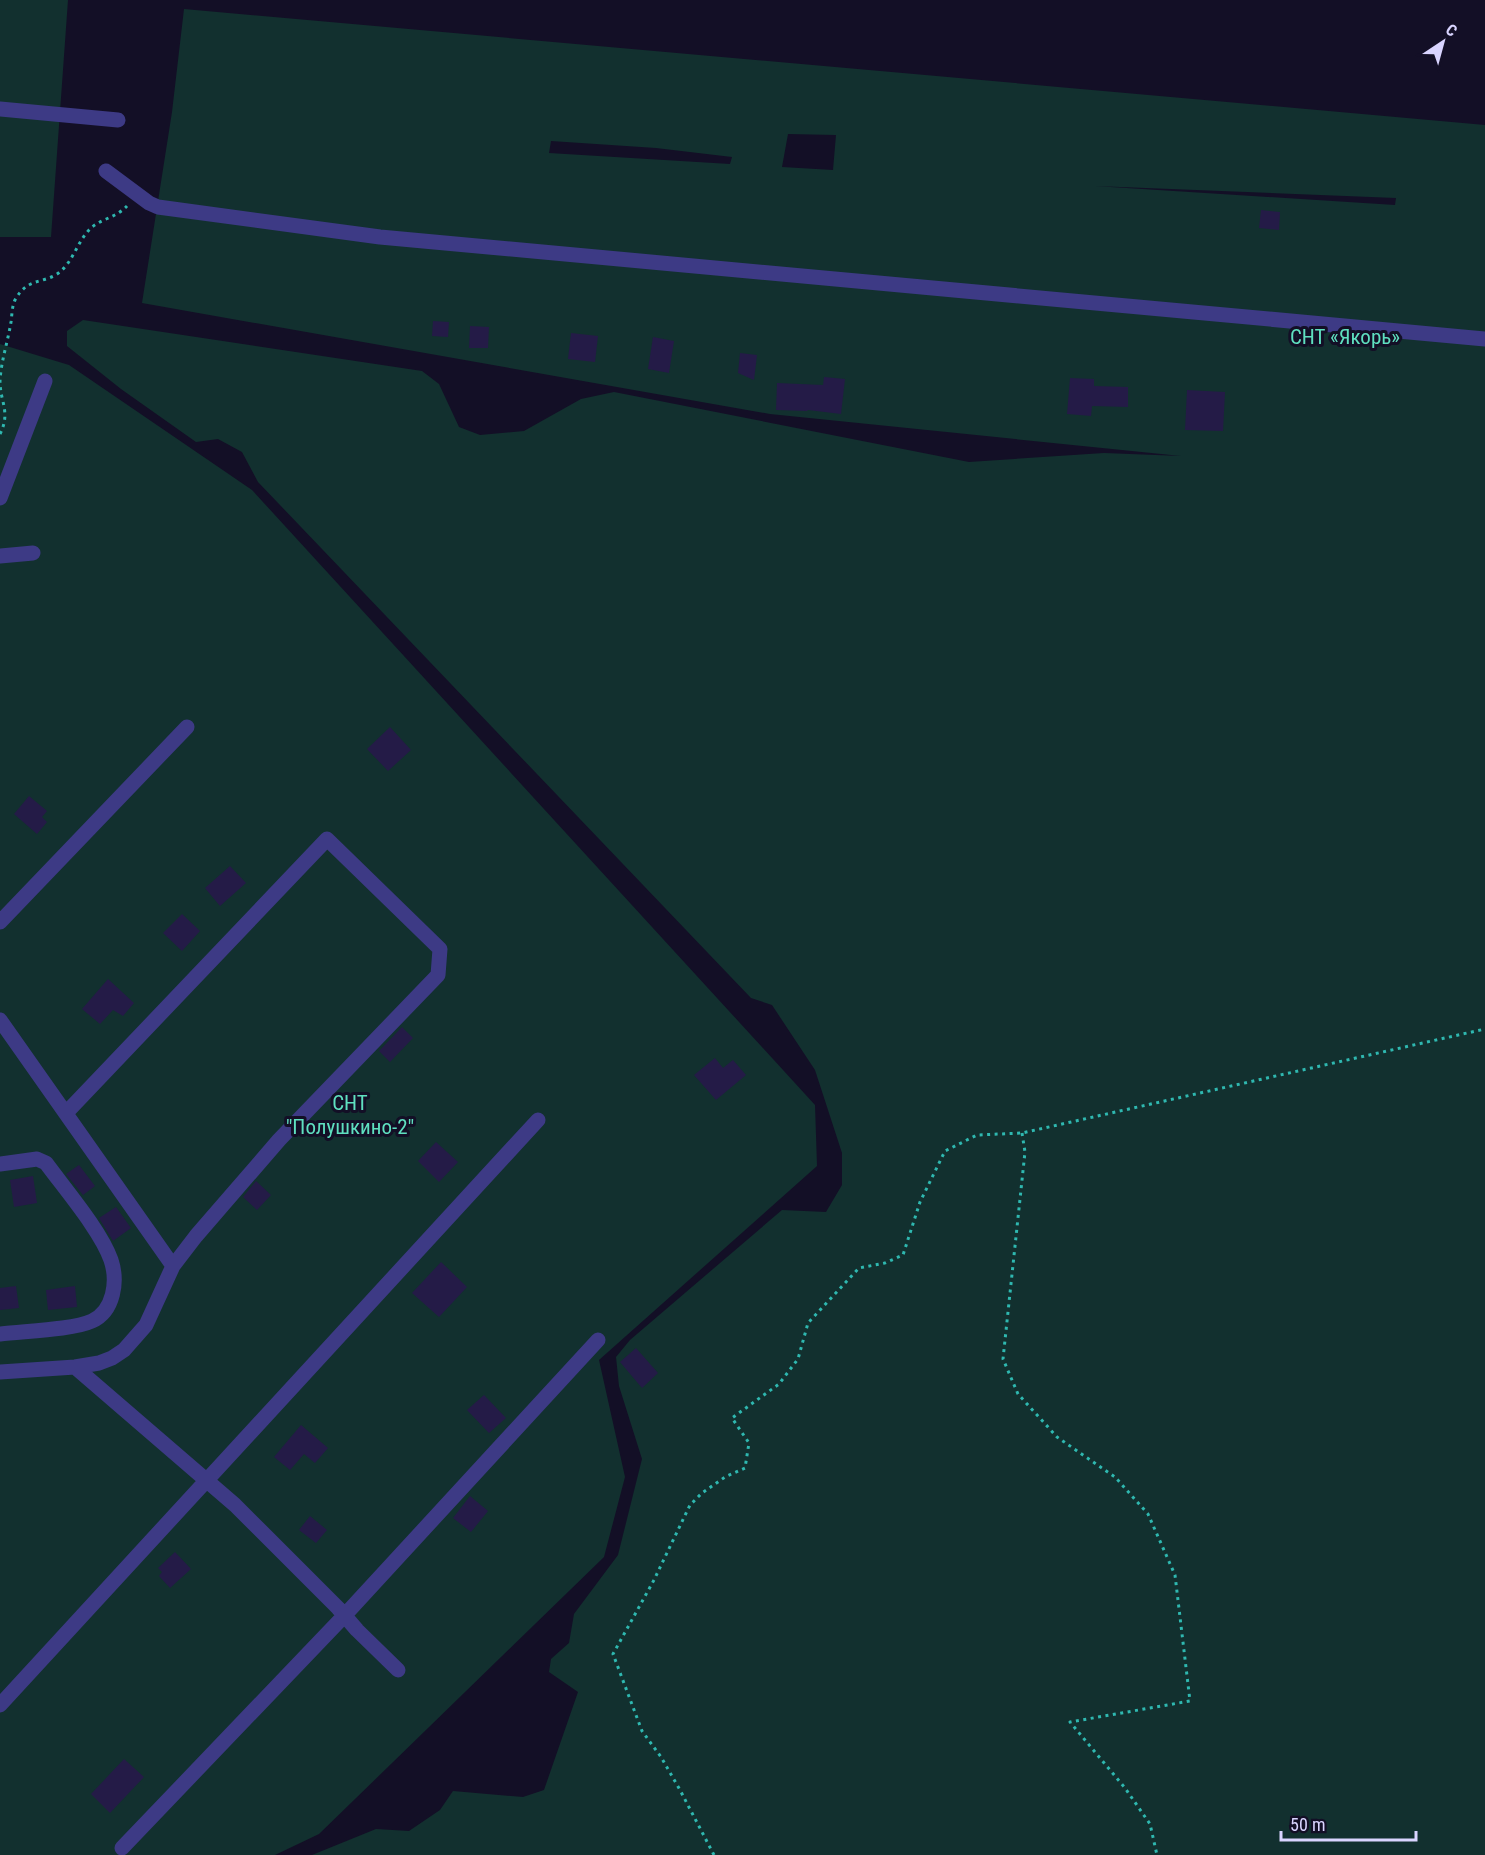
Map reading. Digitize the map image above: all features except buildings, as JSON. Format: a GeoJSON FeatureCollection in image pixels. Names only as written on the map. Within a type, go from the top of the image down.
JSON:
{"type":"FeatureCollection","features":[{"type":"Feature","properties":{"kind":"lane"},"geometry":{"type":"LineString","coordinates":[[0,109],[118,120]]}},
{"type":"Feature","properties":{"kind":"lane"},"geometry":{"type":"LineString","coordinates":[[106,171],[149,203],[158,207],[380,237],[1485,339]]}},
{"type":"Feature","properties":{"kind":"lane"},"geometry":{"type":"LineString","coordinates":[[0,498],[45,381]]}},
{"type":"Feature","properties":{"kind":"lane"},"geometry":{"type":"LineString","coordinates":[[0,556],[33,553]]}},
{"type":"Feature","properties":{"kind":"lane"},"geometry":{"type":"LineString","coordinates":[[0,922],[187,727]]}},
{"type":"Feature","properties":{"kind":"lane"},"geometry":{"type":"LineString","coordinates":[[0,1372],[75,1367],[112,1359],[124,1350],[146,1325],[173,1266],[196,1236],[279,1140],[438,975],[440,948],[327,839],[66,1113]]}},
{"type":"Feature","properties":{"kind":"lane"},"geometry":{"type":"LineString","coordinates":[[0,1020],[173,1266]]}},
{"type":"Feature","properties":{"kind":"lane"},"geometry":{"type":"LineString","coordinates":[[0,1705],[538,1120]]}},
{"type":"Feature","properties":{"kind":"lane"},"geometry":{"type":"LineString","coordinates":[[0,1164],[37,1159],[46,1163],[97,1233],[111,1260],[114,1276],[113,1294],[109,1305],[92,1321],[0,1334]]}},
{"type":"Feature","properties":{"kind":"lane"},"geometry":{"type":"LineString","coordinates":[[122,1848],[344,1616],[598,1340]]}},
{"type":"Feature","properties":{"kind":"lane"},"geometry":{"type":"LineString","coordinates":[[75,1367],[235,1504],[398,1670]]}},
{"type":"Feature","properties":{"kind":"path"},"geometry":{"type":"LineString","coordinates":[[0,434],[5,424],[6,407],[0,382],[14,302],[24,288],[38,280],[56,275],[71,260],[87,232],[96,224],[121,212],[137,194]]}},
{"type":"Feature","properties":{"kind":"path"},"geometry":{"type":"LineString","coordinates":[[714,1855],[670,1773],[642,1731],[613,1654],[654,1580],[690,1505],[702,1493],[725,1477],[745,1468],[749,1443],[732,1419],[779,1384],[798,1359],[808,1323],[859,1268],[885,1263],[903,1255],[921,1202],[945,1151],[977,1135],[1022,1133],[1485,1029]]}},
{"type":"Feature","properties":{"kind":"path"},"geometry":{"type":"LineString","coordinates":[[1022,1133],[1025,1152],[1003,1359],[1018,1394],[1057,1437],[1115,1477],[1148,1514],[1175,1575],[1190,1701],[1070,1722],[1125,1788],[1150,1824],[1157,1855]]}},
{"type":"Feature","properties":{"kind":"green space"},"geometry":{"type":"Polygon","coordinates":[[[0,0],[68,0],[51,237],[0,237],[0,0]]]}},
{"type":"Feature","properties":{"kind":"green space","name":"СНТ «Якорь»"},"geometry":{"type":"Polygon","coordinates":[[[184,9],[1485,125],[1485,1855],[312,1855],[376,1829],[409,1831],[440,1810],[453,1791],[523,1797],[544,1790],[578,1692],[549,1672],[551,1659],[569,1643],[574,1614],[618,1555],[642,1459],[619,1386],[616,1357],[630,1340],[782,1210],[826,1212],[842,1185],[842,1153],[815,1070],[772,1005],[751,998],[258,482],[242,452],[218,439],[196,442],[121,389],[67,346],[67,331],[83,320],[422,371],[439,384],[459,427],[480,435],[524,431],[581,399],[614,392],[969,462],[1104,453],[1181,456],[770,414],[142,303],[172,112],[184,9]],[[788,134],[782,167],[833,170],[836,135],[788,134]],[[551,141],[549,153],[730,164],[732,157],[656,148],[551,141]],[[1095,186],[1395,205],[1396,198],[1095,186]]]}},
{"type":"Feature","properties":{"kind":"green space","name":"СНТ \"Полушкино-2\""},"geometry":{"type":"Polygon","coordinates":[[[0,344],[69,365],[252,490],[815,1105],[817,1166],[599,1360],[625,1477],[604,1557],[319,1834],[275,1855],[0,1855],[0,344]]]}}]}
